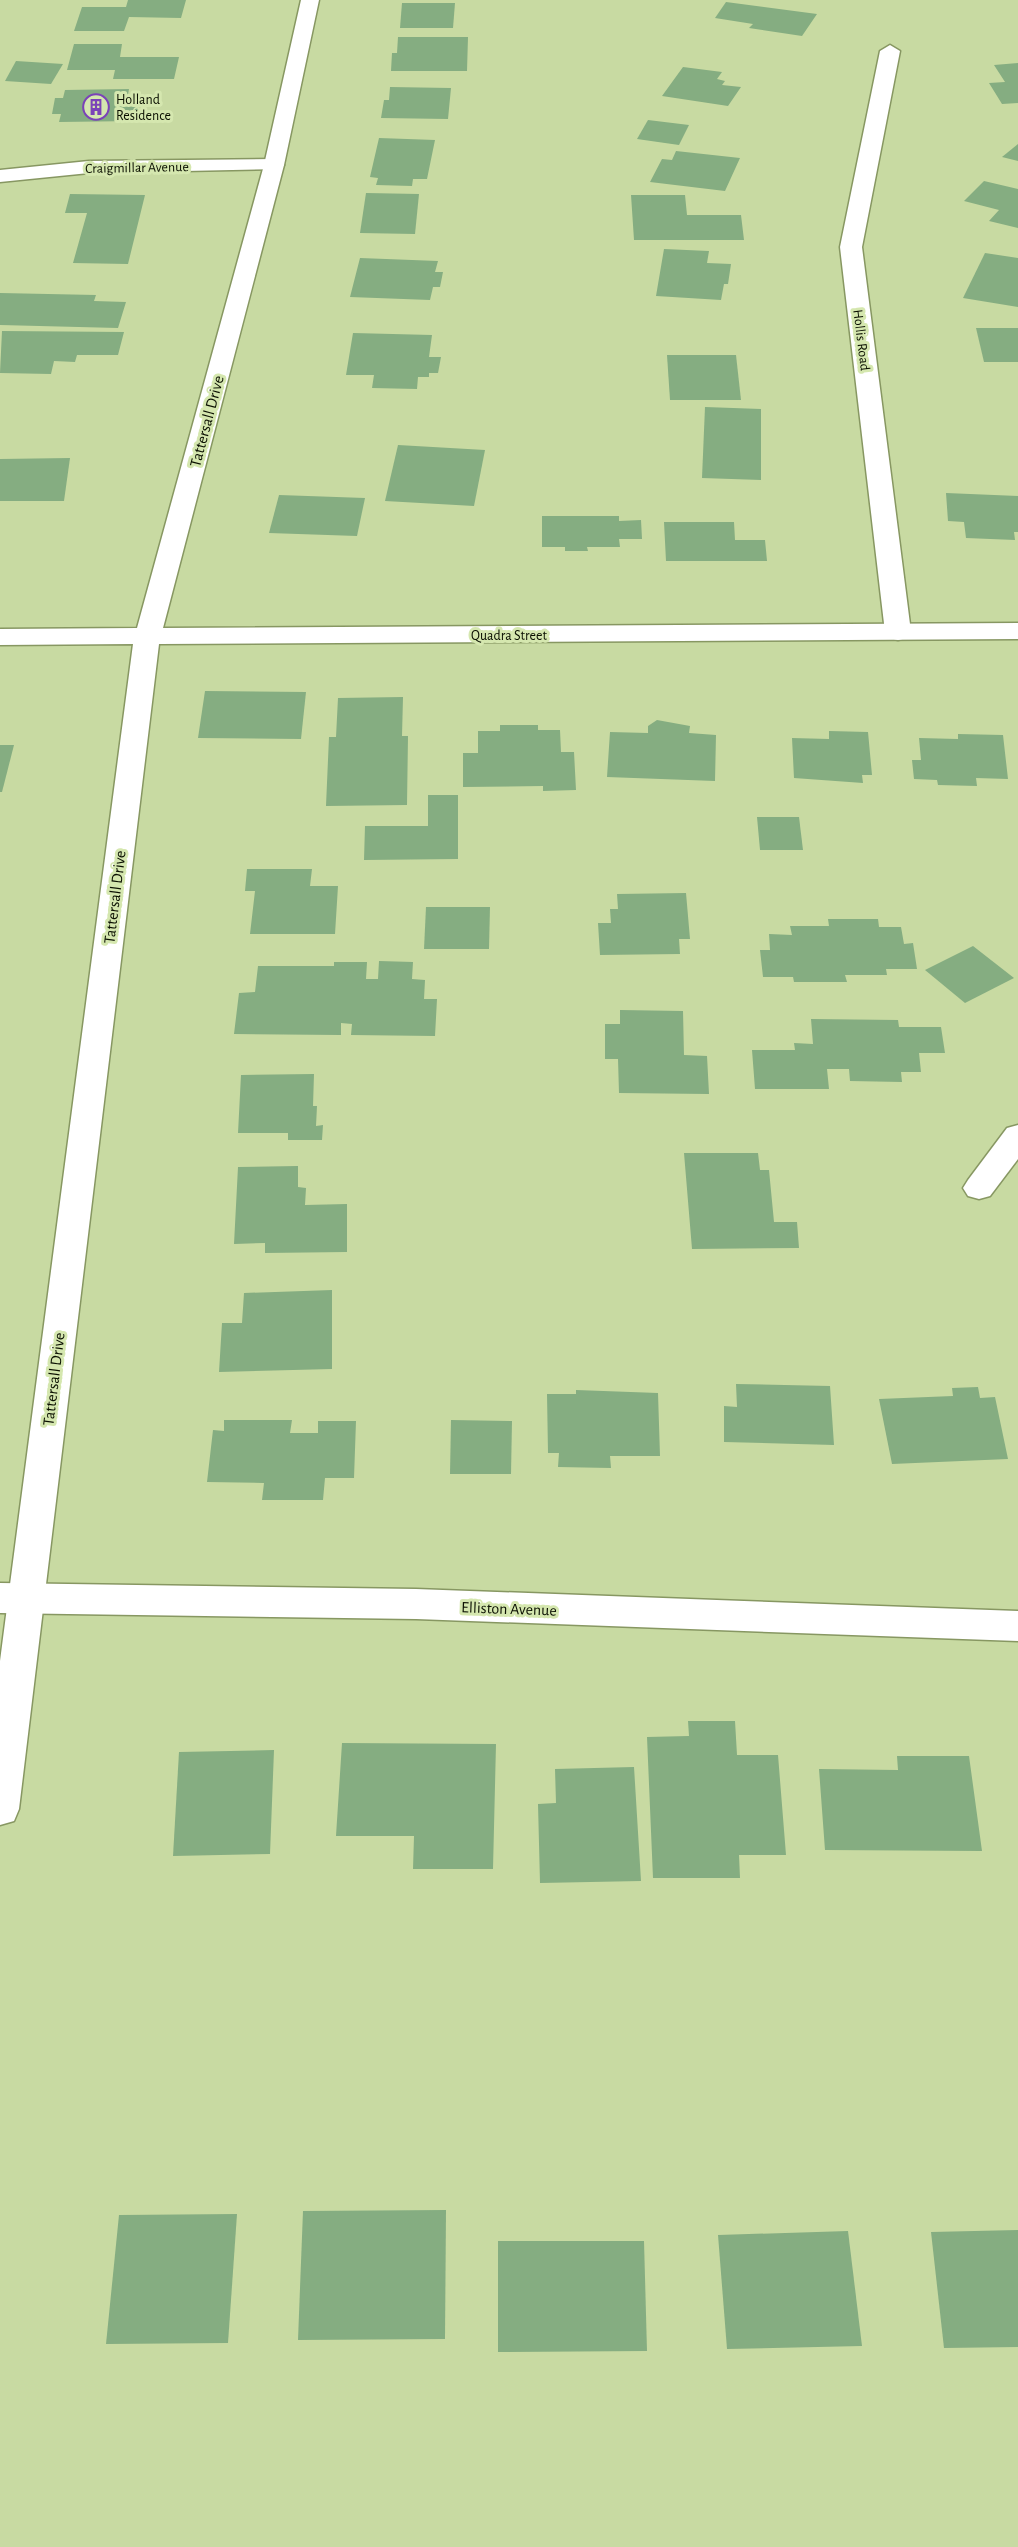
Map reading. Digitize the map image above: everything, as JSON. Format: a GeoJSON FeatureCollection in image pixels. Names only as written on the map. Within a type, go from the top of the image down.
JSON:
{"type":"FeatureCollection","features":[{"type":"Feature","properties":{"kind":"street","name":"Tattersall Drive"},"geometry":{"type":"LineString","coordinates":[[0,1809],[13,1598],[147,638],[274,165],[310,0]]}},
{"type":"Feature","properties":{"kind":"street","name":"Hollis Road"},"geometry":{"type":"LineString","coordinates":[[890,51],[851,248],[898,632]]}},
{"type":"Feature","properties":{"kind":"street","name":"Craigmillar Avenue"},"geometry":{"type":"LineString","coordinates":[[0,176],[89,167],[274,165]]}},
{"type":"Feature","properties":{"kind":"street","name":"Quadra Street"},"geometry":{"type":"LineString","coordinates":[[0,637],[147,638],[1018,630]]}},
{"type":"Feature","properties":{"kind":"street"},"geometry":{"type":"LineString","coordinates":[[979,1188],[1018,1136]]}},
{"type":"Feature","properties":{"kind":"street","name":"Elliston Avenue"},"geometry":{"type":"LineString","coordinates":[[13,1598],[416,1604],[1018,1626]]}},
{"type":"Feature","properties":{"kind":"building"},"geometry":{"type":"Polygon","coordinates":[[[128,0],[186,0],[181,18],[129,17],[124,31],[74,31],[82,7],[126,7],[128,0]]]}},
{"type":"Feature","properties":{"kind":"building"},"geometry":{"type":"Polygon","coordinates":[[[726,2],[817,14],[802,36],[749,28],[753,24],[715,18],[726,2]]]}},
{"type":"Feature","properties":{"kind":"building"},"geometry":{"type":"Polygon","coordinates":[[[402,3],[455,3],[453,28],[400,28],[402,3]]]}},
{"type":"Feature","properties":{"kind":"building"},"geometry":{"type":"Polygon","coordinates":[[[398,37],[468,37],[467,71],[391,71],[392,53],[397,53],[398,37]]]}},
{"type":"Feature","properties":{"kind":"building"},"geometry":{"type":"Polygon","coordinates":[[[74,44],[122,44],[120,57],[179,57],[174,79],[113,79],[115,70],[67,70],[74,44]]]}},
{"type":"Feature","properties":{"kind":"building"},"geometry":{"type":"Polygon","coordinates":[[[16,61],[63,64],[51,84],[5,81],[16,61]]]}},
{"type":"Feature","properties":{"kind":"building"},"geometry":{"type":"Polygon","coordinates":[[[1018,63],[1018,103],[1002,104],[989,83],[1005,82],[994,65],[1018,63]]]}},
{"type":"Feature","properties":{"kind":"building"},"geometry":{"type":"Polygon","coordinates":[[[683,67],[722,72],[717,79],[725,81],[722,85],[741,87],[728,106],[662,96],[683,67]]]}},
{"type":"Feature","properties":{"kind":"building"},"geometry":{"type":"Polygon","coordinates":[[[390,87],[451,88],[448,119],[381,118],[384,100],[389,100],[390,87]]]}},
{"type":"Feature","properties":{"kind":"building","name":"Holland Residence"},"geometry":{"type":"Polygon","coordinates":[[[129,89],[127,100],[139,100],[136,121],[59,122],[61,114],[52,114],[55,98],[63,98],[65,90],[129,89]]]}},
{"type":"Feature","properties":{"kind":"building"},"geometry":{"type":"Polygon","coordinates":[[[648,120],[689,125],[679,145],[637,139],[648,120]]]}},
{"type":"Feature","properties":{"kind":"building"},"geometry":{"type":"Polygon","coordinates":[[[379,138],[435,140],[427,179],[413,179],[412,186],[376,185],[378,178],[370,177],[379,138]]]}},
{"type":"Feature","properties":{"kind":"building"},"geometry":{"type":"Polygon","coordinates":[[[1018,144],[1018,161],[1002,157],[1018,144]]]}},
{"type":"Feature","properties":{"kind":"building"},"geometry":{"type":"Polygon","coordinates":[[[676,151],[740,158],[725,191],[650,182],[662,159],[672,160],[676,151]]]}},
{"type":"Feature","properties":{"kind":"building"},"geometry":{"type":"Polygon","coordinates":[[[984,181],[1018,189],[1018,228],[989,221],[999,210],[964,201],[984,181]]]}},
{"type":"Feature","properties":{"kind":"building"},"geometry":{"type":"Polygon","coordinates":[[[366,193],[419,194],[415,234],[360,233],[366,193]]]}},
{"type":"Feature","properties":{"kind":"building"},"geometry":{"type":"Polygon","coordinates":[[[70,194],[145,195],[128,264],[73,263],[87,213],[65,213],[70,194]]]}},
{"type":"Feature","properties":{"kind":"building"},"geometry":{"type":"Polygon","coordinates":[[[631,195],[685,195],[687,215],[741,215],[744,240],[634,240],[631,195]]]}},
{"type":"Feature","properties":{"kind":"building"},"geometry":{"type":"Polygon","coordinates":[[[664,249],[709,251],[707,263],[731,264],[728,284],[724,284],[721,300],[656,296],[664,249]]]}},
{"type":"Feature","properties":{"kind":"building"},"geometry":{"type":"Polygon","coordinates":[[[985,253],[1018,258],[1018,307],[963,298],[985,253]]]}},
{"type":"Feature","properties":{"kind":"building"},"geometry":{"type":"Polygon","coordinates":[[[360,258],[438,261],[435,272],[443,272],[440,287],[433,287],[430,300],[350,297],[360,258]]]}},
{"type":"Feature","properties":{"kind":"building"},"geometry":{"type":"Polygon","coordinates":[[[0,293],[96,295],[94,301],[126,302],[118,328],[0,325],[0,293]]]}},
{"type":"Feature","properties":{"kind":"building"},"geometry":{"type":"Polygon","coordinates":[[[976,328],[1018,328],[1018,362],[984,362],[976,328]]]}},
{"type":"Feature","properties":{"kind":"building"},"geometry":{"type":"Polygon","coordinates":[[[2,331],[124,332],[118,355],[77,355],[75,362],[54,361],[51,374],[0,373],[2,331]]]}},
{"type":"Feature","properties":{"kind":"building"},"geometry":{"type":"Polygon","coordinates":[[[353,333],[432,335],[429,357],[441,357],[438,373],[429,373],[429,377],[418,377],[417,389],[372,388],[374,375],[346,375],[353,333]]]}},
{"type":"Feature","properties":{"kind":"building"},"geometry":{"type":"Polygon","coordinates":[[[667,355],[736,355],[741,400],[670,400],[667,355]]]}},
{"type":"Feature","properties":{"kind":"building"},"geometry":{"type":"Polygon","coordinates":[[[705,407],[761,409],[761,480],[702,478],[705,407]]]}},
{"type":"Feature","properties":{"kind":"building"},"geometry":{"type":"Polygon","coordinates":[[[398,445],[485,450],[474,506],[385,501],[398,445]]]}},
{"type":"Feature","properties":{"kind":"building"},"geometry":{"type":"Polygon","coordinates":[[[70,458],[64,501],[0,501],[0,459],[70,458]]]}},
{"type":"Feature","properties":{"kind":"building"},"geometry":{"type":"Polygon","coordinates":[[[946,493],[1018,496],[1018,532],[1014,532],[1015,540],[966,538],[964,522],[948,521],[946,493]]]}},
{"type":"Feature","properties":{"kind":"building"},"geometry":{"type":"Polygon","coordinates":[[[279,495],[365,498],[357,536],[269,533],[279,495]]]}},
{"type":"Feature","properties":{"kind":"building"},"geometry":{"type":"Polygon","coordinates":[[[542,516],[619,516],[619,521],[641,520],[642,539],[619,539],[620,547],[587,547],[588,551],[565,551],[565,547],[542,547],[542,516]]]}},
{"type":"Feature","properties":{"kind":"building"},"geometry":{"type":"Polygon","coordinates":[[[664,522],[734,522],[735,540],[765,540],[767,561],[666,561],[664,522]]]}},
{"type":"Feature","properties":{"kind":"building"},"geometry":{"type":"Polygon","coordinates":[[[205,691],[306,692],[301,739],[198,738],[205,691]]]}},
{"type":"Feature","properties":{"kind":"building"},"geometry":{"type":"Polygon","coordinates":[[[403,697],[402,736],[408,736],[407,805],[326,806],[329,737],[336,737],[338,698],[403,697]]]}},
{"type":"Feature","properties":{"kind":"building"},"geometry":{"type":"Polygon","coordinates":[[[657,720],[690,726],[689,733],[716,735],[715,781],[607,777],[610,732],[648,733],[648,726],[657,720]]]}},
{"type":"Feature","properties":{"kind":"building"},"geometry":{"type":"Polygon","coordinates":[[[500,725],[538,725],[538,730],[560,730],[561,752],[574,752],[576,790],[543,791],[543,786],[463,787],[463,753],[478,753],[478,731],[500,731],[500,725]]]}},
{"type":"Feature","properties":{"kind":"building"},"geometry":{"type":"Polygon","coordinates":[[[829,731],[868,732],[872,775],[862,775],[863,783],[794,778],[792,738],[829,739],[829,731]]]}},
{"type":"Feature","properties":{"kind":"building"},"geometry":{"type":"Polygon","coordinates":[[[958,734],[1003,735],[1008,779],[976,778],[977,786],[938,785],[937,780],[914,779],[912,760],[921,760],[919,738],[958,739],[958,734]]]}},
{"type":"Feature","properties":{"kind":"building"},"geometry":{"type":"Polygon","coordinates":[[[0,745],[14,745],[2,792],[0,792],[0,745]]]}},
{"type":"Feature","properties":{"kind":"building"},"geometry":{"type":"Polygon","coordinates":[[[428,795],[458,795],[458,859],[364,860],[365,826],[428,826],[428,795]]]}},
{"type":"Feature","properties":{"kind":"building"},"geometry":{"type":"Polygon","coordinates":[[[757,817],[799,817],[803,850],[760,850],[757,817]]]}},
{"type":"Feature","properties":{"kind":"building"},"geometry":{"type":"Polygon","coordinates":[[[247,869],[312,869],[310,886],[338,886],[335,934],[250,934],[255,891],[245,891],[247,869]]]}},
{"type":"Feature","properties":{"kind":"building"},"geometry":{"type":"Polygon","coordinates":[[[686,893],[690,939],[679,939],[680,954],[600,955],[598,923],[611,923],[610,909],[618,909],[617,894],[686,893]]]}},
{"type":"Feature","properties":{"kind":"building"},"geometry":{"type":"Polygon","coordinates":[[[426,907],[490,907],[489,949],[424,949],[426,907]]]}},
{"type":"Feature","properties":{"kind":"building"},"geometry":{"type":"Polygon","coordinates":[[[828,919],[878,919],[879,927],[901,927],[904,944],[913,943],[917,969],[886,969],[887,975],[845,975],[847,982],[794,982],[793,977],[763,977],[760,950],[770,950],[769,934],[792,935],[790,926],[829,926],[828,919]]]}},
{"type":"Feature","properties":{"kind":"building"},"geometry":{"type":"Polygon","coordinates":[[[973,946],[1014,978],[965,1003],[925,970],[973,946]]]}},
{"type":"Feature","properties":{"kind":"building"},"geometry":{"type":"Polygon","coordinates":[[[379,961],[413,962],[412,979],[425,980],[424,999],[437,999],[435,1036],[351,1035],[352,1024],[341,1023],[341,1035],[234,1034],[239,993],[255,992],[258,966],[334,966],[334,962],[367,962],[366,979],[378,979],[379,961]]]}},
{"type":"Feature","properties":{"kind":"building"},"geometry":{"type":"Polygon","coordinates":[[[620,1010],[683,1011],[684,1055],[707,1056],[709,1094],[619,1093],[618,1059],[605,1059],[605,1024],[620,1024],[620,1010]]]}},
{"type":"Feature","properties":{"kind":"building"},"geometry":{"type":"Polygon","coordinates":[[[811,1019],[898,1020],[899,1027],[941,1027],[945,1053],[919,1053],[921,1072],[901,1072],[902,1082],[850,1081],[849,1069],[827,1069],[829,1089],[755,1089],[752,1050],[795,1050],[794,1043],[813,1044],[811,1019]]]}},
{"type":"Feature","properties":{"kind":"building"},"geometry":{"type":"Polygon","coordinates":[[[314,1074],[313,1106],[317,1106],[316,1126],[323,1125],[322,1140],[288,1140],[288,1133],[238,1133],[241,1075],[314,1074]]]}},
{"type":"Feature","properties":{"kind":"building"},"geometry":{"type":"Polygon","coordinates":[[[684,1153],[758,1153],[760,1170],[769,1170],[774,1222],[797,1222],[799,1248],[692,1249],[684,1153]]]}},
{"type":"Feature","properties":{"kind":"building"},"geometry":{"type":"Polygon","coordinates":[[[298,1166],[298,1187],[306,1188],[305,1205],[347,1204],[347,1252],[265,1253],[265,1243],[234,1244],[238,1167],[298,1166]]]}},
{"type":"Feature","properties":{"kind":"building"},"geometry":{"type":"Polygon","coordinates":[[[332,1290],[332,1369],[219,1372],[222,1323],[242,1323],[244,1293],[332,1290]]]}},
{"type":"Feature","properties":{"kind":"building"},"geometry":{"type":"Polygon","coordinates":[[[736,1384],[830,1386],[834,1445],[724,1442],[724,1406],[737,1407],[736,1384]]]}},
{"type":"Feature","properties":{"kind":"building"},"geometry":{"type":"Polygon","coordinates":[[[978,1387],[980,1398],[995,1397],[1008,1459],[892,1464],[879,1399],[953,1396],[952,1388],[978,1387]]]}},
{"type":"Feature","properties":{"kind":"building"},"geometry":{"type":"Polygon","coordinates":[[[576,1390],[658,1393],[660,1456],[610,1456],[611,1468],[558,1467],[559,1453],[548,1453],[547,1394],[576,1394],[576,1390]]]}},
{"type":"Feature","properties":{"kind":"building"},"geometry":{"type":"Polygon","coordinates":[[[224,1420],[292,1420],[290,1433],[318,1433],[318,1421],[356,1421],[354,1478],[325,1478],[323,1500],[262,1500],[264,1483],[207,1482],[213,1430],[224,1431],[224,1420]]]}},
{"type":"Feature","properties":{"kind":"building"},"geometry":{"type":"Polygon","coordinates":[[[451,1420],[512,1421],[511,1474],[450,1474],[451,1420]]]}},
{"type":"Feature","properties":{"kind":"building"},"geometry":{"type":"Polygon","coordinates":[[[688,1721],[735,1721],[737,1755],[778,1755],[786,1855],[739,1855],[740,1878],[653,1878],[647,1737],[689,1736],[688,1721]]]}},
{"type":"Feature","properties":{"kind":"building"},"geometry":{"type":"Polygon","coordinates":[[[342,1743],[496,1744],[493,1869],[413,1869],[414,1836],[336,1836],[342,1743]]]}},
{"type":"Feature","properties":{"kind":"building"},"geometry":{"type":"Polygon","coordinates":[[[274,1750],[270,1854],[173,1856],[179,1752],[274,1750]]]}},
{"type":"Feature","properties":{"kind":"building"},"geometry":{"type":"Polygon","coordinates":[[[897,1756],[969,1756],[982,1851],[825,1850],[819,1769],[898,1770],[897,1756]]]}},
{"type":"Feature","properties":{"kind":"building"},"geometry":{"type":"Polygon","coordinates":[[[634,1767],[641,1881],[540,1883],[538,1804],[556,1803],[555,1769],[634,1767]]]}},
{"type":"Feature","properties":{"kind":"building"},"geometry":{"type":"Polygon","coordinates":[[[446,2210],[445,2339],[298,2340],[303,2211],[446,2210]]]}},
{"type":"Feature","properties":{"kind":"building"},"geometry":{"type":"Polygon","coordinates":[[[237,2214],[228,2343],[106,2344],[119,2215],[237,2214]]]}},
{"type":"Feature","properties":{"kind":"building"},"geometry":{"type":"Polygon","coordinates":[[[1018,2230],[1018,2347],[944,2348],[931,2232],[1018,2230]]]}},
{"type":"Feature","properties":{"kind":"building"},"geometry":{"type":"Polygon","coordinates":[[[848,2231],[862,2346],[727,2349],[718,2235],[848,2231]]]}},
{"type":"Feature","properties":{"kind":"building"},"geometry":{"type":"Polygon","coordinates":[[[498,2241],[644,2241],[647,2351],[498,2352],[498,2241]]]}},
{"type":"Feature","properties":{"kind":"place","name":"Holland Residence"},"geometry":{"type":"Point","coordinates":[96,107]}}]}
